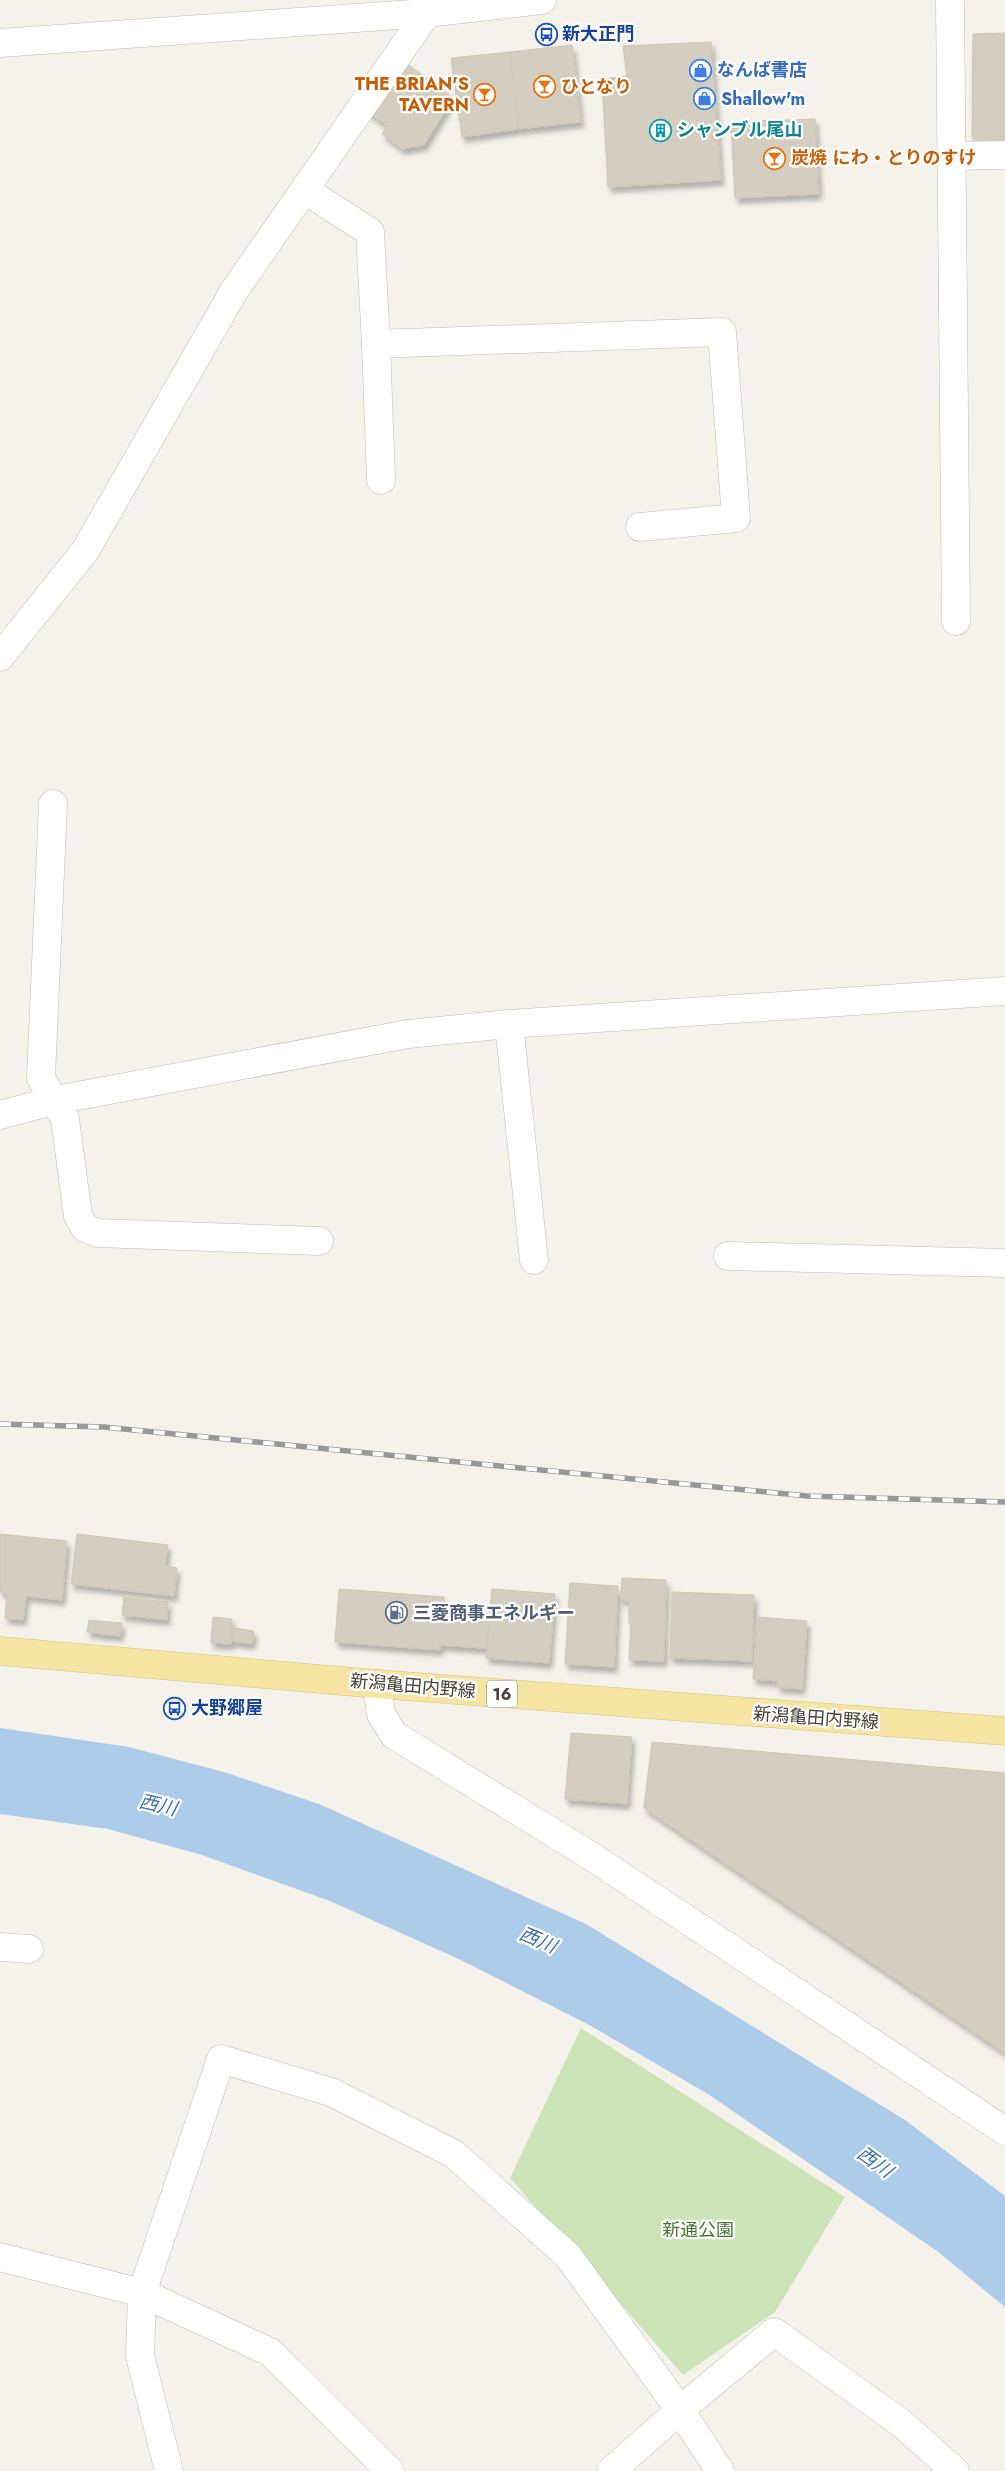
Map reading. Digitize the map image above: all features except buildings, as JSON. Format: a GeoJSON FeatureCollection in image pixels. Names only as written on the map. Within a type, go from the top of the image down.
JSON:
{"type":"FeatureCollection","features":[{"type":"Feature","properties":{"kind":"main road","name":"新潟亀田内野線"},"geometry":{"type":"LineString","coordinates":[[0,1651],[377,1684],[1005,1731]]}},
{"type":"Feature","properties":{"kind":"street"},"geometry":{"type":"LineString","coordinates":[[0,44],[427,13],[542,0]]}},
{"type":"Feature","properties":{"kind":"street"},"geometry":{"type":"LineString","coordinates":[[950,0],[956,621]]}},
{"type":"Feature","properties":{"kind":"street"},"geometry":{"type":"LineString","coordinates":[[0,657],[85,551],[234,291],[427,13]]}},
{"type":"Feature","properties":{"kind":"street"},"geometry":{"type":"LineString","coordinates":[[951,156],[1005,155]]}},
{"type":"Feature","properties":{"kind":"street"},"geometry":{"type":"LineString","coordinates":[[304,190],[370,232],[381,480]]}},
{"type":"Feature","properties":{"kind":"street"},"geometry":{"type":"LineString","coordinates":[[376,344],[722,332],[736,518],[640,527]]}},
{"type":"Feature","properties":{"kind":"street"},"geometry":{"type":"LineString","coordinates":[[53,804],[41,1078],[56,1100],[65,1119],[78,1216],[85,1228],[98,1233],[319,1241]]}},
{"type":"Feature","properties":{"kind":"street"},"geometry":{"type":"LineString","coordinates":[[0,1114],[56,1100],[408,1034],[509,1024],[1005,991]]}},
{"type":"Feature","properties":{"kind":"street"},"geometry":{"type":"LineString","coordinates":[[509,1024],[534,1260]]}},
{"type":"Feature","properties":{"kind":"street"},"geometry":{"type":"LineString","coordinates":[[728,1256],[1005,1263]]}},
{"type":"Feature","properties":{"kind":"street"},"geometry":{"type":"LineString","coordinates":[[377,1684],[381,1714],[394,1735],[592,1856],[1005,2131]]}},
{"type":"Feature","properties":{"kind":"street"},"geometry":{"type":"LineString","coordinates":[[0,1947],[29,1949]]}},
{"type":"Feature","properties":{"kind":"street"},"geometry":{"type":"LineString","coordinates":[[170,2471],[140,2356],[142,2293],[221,2059],[331,2092],[454,2154],[568,2256],[680,2410],[720,2471]]}},
{"type":"Feature","properties":{"kind":"street"},"geometry":{"type":"LineString","coordinates":[[0,2257],[142,2293],[270,2352],[390,2471]]}},
{"type":"Feature","properties":{"kind":"street"},"geometry":{"type":"LineString","coordinates":[[611,2471],[680,2410],[774,2332],[901,2423],[955,2471]]}},
{"type":"Feature","properties":{"kind":"green space","name":"新通公園"},"geometry":{"type":"Polygon","coordinates":[[[581,2028],[845,2197],[775,2312],[683,2375],[510,2178],[581,2028]]]}},
{"type":"Feature","properties":{"kind":"water","name":"西川"},"geometry":{"type":"Polygon","coordinates":[[[0,1728],[129,1747],[224,1772],[319,1804],[586,1924],[905,2120],[1005,2196],[1005,2307],[937,2251],[708,2094],[591,2026],[463,1961],[330,1901],[202,1855],[108,1829],[0,1814],[0,1728]]]}},
{"type":"Feature","properties":{"kind":"railway"},"geometry":{"type":"LineString","coordinates":[[0,1424],[103,1427],[807,1496],[1005,1502]]}},
{"type":"Feature","properties":{"kind":"place","name":"新大正門"},"geometry":{"type":"Point","coordinates":[546,34]}},
{"type":"Feature","properties":{"kind":"place","name":"なんば書店"},"geometry":{"type":"Point","coordinates":[701,70]}},
{"type":"Feature","properties":{"kind":"place","name":"ひとなり"},"geometry":{"type":"Point","coordinates":[545,87]}},
{"type":"Feature","properties":{"kind":"place","name":"THE BRIAN'S TAVERN"},"geometry":{"type":"Point","coordinates":[485,94]}},
{"type":"Feature","properties":{"kind":"place","name":"Shallow'm"},"geometry":{"type":"Point","coordinates":[705,99]}},
{"type":"Feature","properties":{"kind":"place","name":"シャンブル尾山"},"geometry":{"type":"Point","coordinates":[661,130]}},
{"type":"Feature","properties":{"kind":"place","name":"炭焼 にわ・とりのすけ"},"geometry":{"type":"Point","coordinates":[775,158]}},
{"type":"Feature","properties":{"kind":"place","name":"三菱商事エネルギー"},"geometry":{"type":"Point","coordinates":[397,1613]}},
{"type":"Feature","properties":{"kind":"place","name":"大野郷屋"},"geometry":{"type":"Point","coordinates":[175,1708]}}]}
